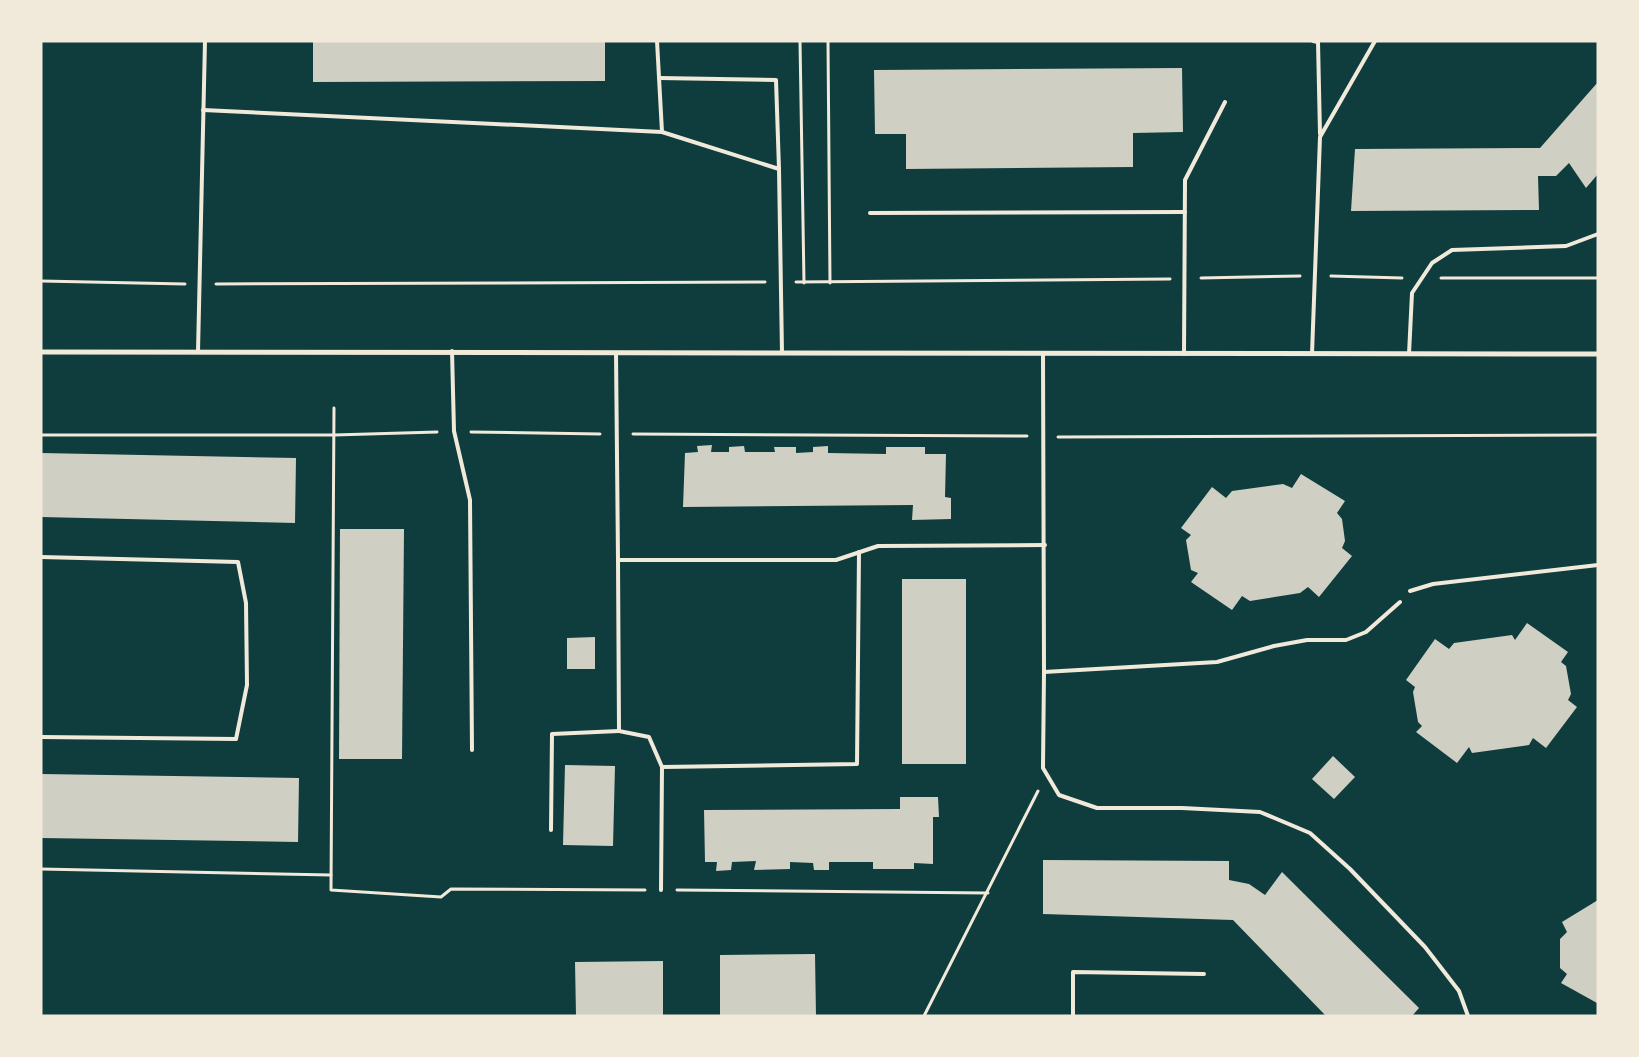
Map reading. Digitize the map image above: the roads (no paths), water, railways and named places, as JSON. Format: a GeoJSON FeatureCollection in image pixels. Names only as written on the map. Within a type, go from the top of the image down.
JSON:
{"type":"FeatureCollection","features":[{"type":"Feature","properties":{"kind":"street"},"geometry":{"type":"LineString","coordinates":[[41,352],[452,351],[616,353],[1598,354]]}},
{"type":"Feature","properties":{"kind":"lane"},"geometry":{"type":"LineString","coordinates":[[198,352],[205,41]]}},
{"type":"Feature","properties":{"kind":"lane"},"geometry":{"type":"LineString","coordinates":[[657,41],[662,132]]}},
{"type":"Feature","properties":{"kind":"lane"},"geometry":{"type":"LineString","coordinates":[[1312,354],[1320,137],[1318,42],[1313,41]]}},
{"type":"Feature","properties":{"kind":"lane"},"geometry":{"type":"LineString","coordinates":[[1320,137],[1375,41]]}},
{"type":"Feature","properties":{"kind":"lane"},"geometry":{"type":"LineString","coordinates":[[659,78],[776,80],[782,353]]}},
{"type":"Feature","properties":{"kind":"lane"},"geometry":{"type":"LineString","coordinates":[[1184,354],[1185,180],[1225,102]]}},
{"type":"Feature","properties":{"kind":"lane"},"geometry":{"type":"LineString","coordinates":[[203,110],[662,132],[779,169]]}},
{"type":"Feature","properties":{"kind":"lane"},"geometry":{"type":"LineString","coordinates":[[870,213],[1185,212]]}},
{"type":"Feature","properties":{"kind":"lane"},"geometry":{"type":"LineString","coordinates":[[1409,354],[1412,293],[1432,263],[1452,250],[1566,246],[1598,234]]}},
{"type":"Feature","properties":{"kind":"lane"},"geometry":{"type":"LineString","coordinates":[[452,351],[454,431],[470,500],[472,750]]}},
{"type":"Feature","properties":{"kind":"lane"},"geometry":{"type":"LineString","coordinates":[[616,353],[619,731]]}},
{"type":"Feature","properties":{"kind":"lane"},"geometry":{"type":"LineString","coordinates":[[1043,354],[1045,436],[1043,768],[1059,795],[1097,808],[1182,808],[1260,812],[1310,834],[1350,869],[1425,947],[1459,991],[1468,1016]]}},
{"type":"Feature","properties":{"kind":"lane"},"geometry":{"type":"LineString","coordinates":[[618,560],[836,560],[878,546],[1045,545]]}},
{"type":"Feature","properties":{"kind":"lane"},"geometry":{"type":"LineString","coordinates":[[662,767],[857,764],[859,552]]}},
{"type":"Feature","properties":{"kind":"lane"},"geometry":{"type":"LineString","coordinates":[[41,558],[238,562],[246,603],[247,685],[236,740],[41,737]]}},
{"type":"Feature","properties":{"kind":"lane"},"geometry":{"type":"LineString","coordinates":[[1410,591],[1433,584],[1598,565]]}},
{"type":"Feature","properties":{"kind":"lane"},"geometry":{"type":"LineString","coordinates":[[1044,672],[1216,662],[1274,646],[1307,640],[1346,640],[1366,632],[1400,602]]}},
{"type":"Feature","properties":{"kind":"lane"},"geometry":{"type":"LineString","coordinates":[[551,830],[552,734],[619,731],[649,737],[662,767],[661,890]]}},
{"type":"Feature","properties":{"kind":"lane"},"geometry":{"type":"LineString","coordinates":[[1073,1016],[1073,972],[1204,974]]}}]}
